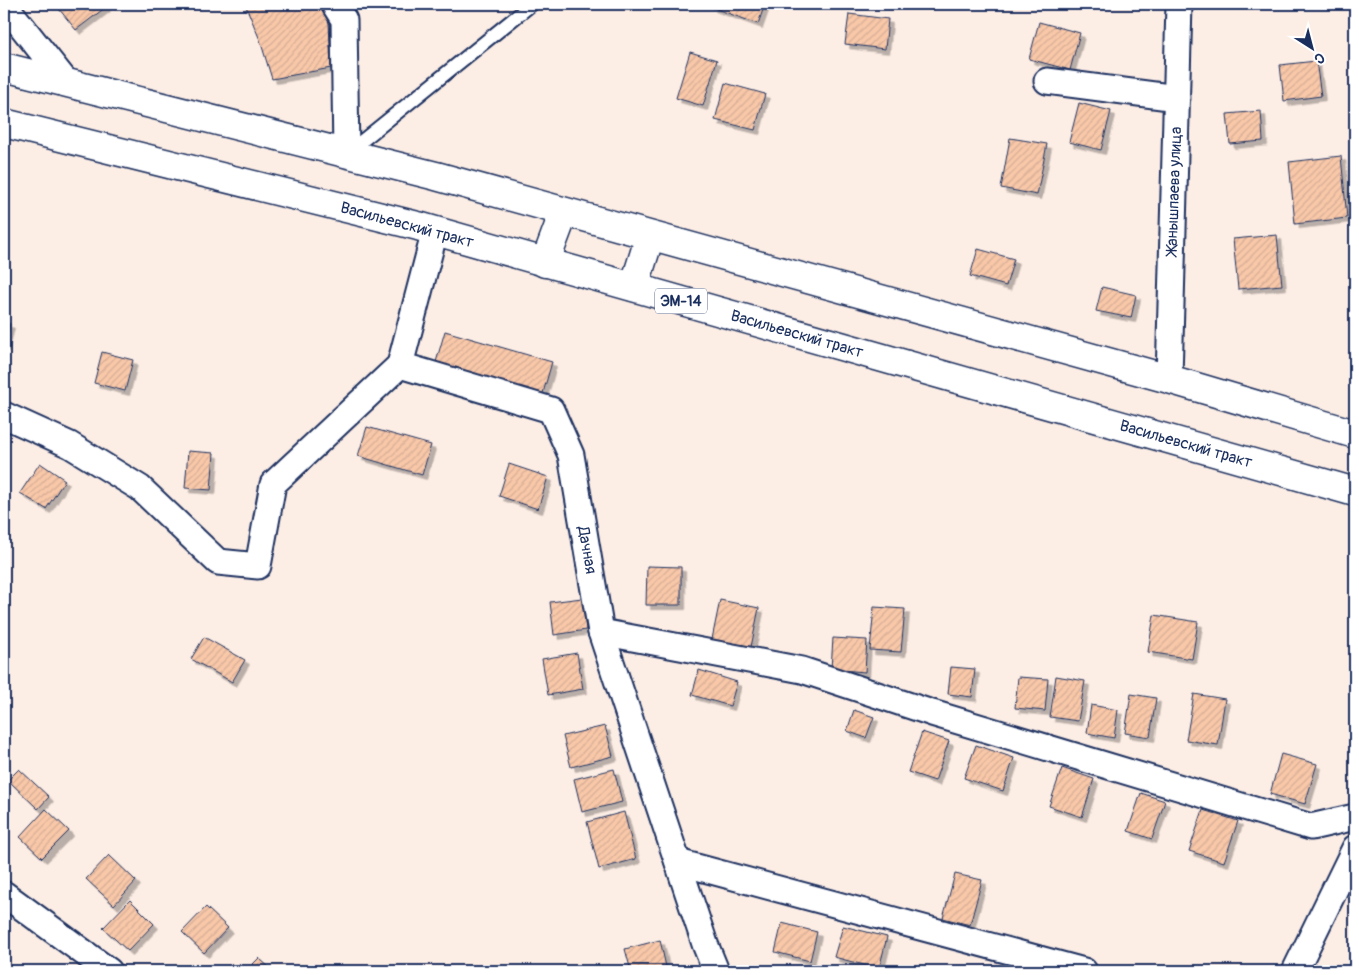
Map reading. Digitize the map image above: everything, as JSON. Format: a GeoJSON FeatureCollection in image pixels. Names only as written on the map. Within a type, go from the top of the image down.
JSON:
{"type":"FeatureCollection","features":[{"type":"Feature","properties":{"kind":"main road"},"geometry":{"type":"LineString","coordinates":[[4,67],[436,176],[1169,379],[1355,434]]}},
{"type":"Feature","properties":{"kind":"main road","name":"Васильевский тракт"},"geometry":{"type":"LineString","coordinates":[[4,123],[435,231],[1355,492]]}},
{"type":"Feature","properties":{"kind":"main road"},"geometry":{"type":"LineString","coordinates":[[545,262],[564,212]]}},
{"type":"Feature","properties":{"kind":"main road"},"geometry":{"type":"LineString","coordinates":[[634,288],[650,236]]}},
{"type":"Feature","properties":{"kind":"street"},"geometry":{"type":"LineString","coordinates":[[4,4],[66,82]]}},
{"type":"Feature","properties":{"kind":"street"},"geometry":{"type":"LineString","coordinates":[[334,4],[344,20],[346,154]]}},
{"type":"Feature","properties":{"kind":"street","name":"Жанышпаева улица"},"geometry":{"type":"LineString","coordinates":[[1169,379],[1180,4]]}},
{"type":"Feature","properties":{"kind":"street"},"geometry":{"type":"LineString","coordinates":[[1047,81],[1177,98]]}},
{"type":"Feature","properties":{"kind":"street"},"geometry":{"type":"LineString","coordinates":[[4,415],[70,445],[140,488],[218,562],[258,566],[273,484],[400,365],[435,231]]}},
{"type":"Feature","properties":{"kind":"street","name":"Дачная"},"geometry":{"type":"LineString","coordinates":[[400,365],[550,410],[571,455],[601,632],[716,971]]}},
{"type":"Feature","properties":{"kind":"street"},"geometry":{"type":"LineString","coordinates":[[601,632],[802,670],[932,714],[1311,827],[1355,817]]}},
{"type":"Feature","properties":{"kind":"street"},"geometry":{"type":"LineString","coordinates":[[1295,971],[1355,848]]}},
{"type":"Feature","properties":{"kind":"street"},"geometry":{"type":"LineString","coordinates":[[678,862],[1084,971]]}},
{"type":"Feature","properties":{"kind":"street"},"geometry":{"type":"LineString","coordinates":[[4,894],[109,971]]}},
{"type":"Feature","properties":{"kind":"lane"},"geometry":{"type":"LineString","coordinates":[[346,154],[532,4]]}},
{"type":"Feature","properties":{"kind":"building"},"geometry":{"type":"Polygon","coordinates":[[[55,4],[104,4],[106,7],[76,30],[55,4]]]}},
{"type":"Feature","properties":{"kind":"building"},"geometry":{"type":"Polygon","coordinates":[[[245,4],[318,4],[329,22],[331,68],[272,79],[260,40],[245,4]]]}},
{"type":"Feature","properties":{"kind":"building"},"geometry":{"type":"Polygon","coordinates":[[[713,4],[765,4],[758,24],[711,7],[713,4]]]}},
{"type":"Feature","properties":{"kind":"building"},"geometry":{"type":"Polygon","coordinates":[[[849,14],[888,19],[885,49],[845,44],[849,14]]]}},
{"type":"Feature","properties":{"kind":"building"},"geometry":{"type":"Polygon","coordinates":[[[1039,22],[1080,33],[1070,70],[1029,59],[1039,22]]]}},
{"type":"Feature","properties":{"kind":"building"},"geometry":{"type":"Polygon","coordinates":[[[690,52],[717,60],[703,106],[676,98],[690,52]]]}},
{"type":"Feature","properties":{"kind":"building"},"geometry":{"type":"Polygon","coordinates":[[[1316,61],[1321,96],[1284,101],[1280,65],[1316,61]]]}},
{"type":"Feature","properties":{"kind":"building"},"geometry":{"type":"Polygon","coordinates":[[[725,83],[765,94],[755,130],[715,120],[725,83]]]}},
{"type":"Feature","properties":{"kind":"building"},"geometry":{"type":"Polygon","coordinates":[[[1079,103],[1111,111],[1101,150],[1069,142],[1079,103]]]}},
{"type":"Feature","properties":{"kind":"building"},"geometry":{"type":"Polygon","coordinates":[[[1261,111],[1263,141],[1230,144],[1227,114],[1261,111]]]}},
{"type":"Feature","properties":{"kind":"building"},"geometry":{"type":"Polygon","coordinates":[[[1010,138],[1047,144],[1037,195],[1001,188],[1010,138]]]}},
{"type":"Feature","properties":{"kind":"building"},"geometry":{"type":"Polygon","coordinates":[[[1341,156],[1347,218],[1295,224],[1289,162],[1341,156]]]}},
{"type":"Feature","properties":{"kind":"building"},"geometry":{"type":"Polygon","coordinates":[[[1277,235],[1282,285],[1238,289],[1233,239],[1277,235]]]}},
{"type":"Feature","properties":{"kind":"building"},"geometry":{"type":"Polygon","coordinates":[[[978,249],[1014,259],[1006,286],[970,276],[978,249]]]}},
{"type":"Feature","properties":{"kind":"building"},"geometry":{"type":"Polygon","coordinates":[[[1102,287],[1136,295],[1131,318],[1096,311],[1102,287]]]}},
{"type":"Feature","properties":{"kind":"building"},"geometry":{"type":"Polygon","coordinates":[[[4,322],[10,324],[4,347],[4,322]]]}},
{"type":"Feature","properties":{"kind":"building"},"geometry":{"type":"Polygon","coordinates":[[[445,331],[552,362],[541,400],[434,369],[445,331]]]}},
{"type":"Feature","properties":{"kind":"building"},"geometry":{"type":"Polygon","coordinates":[[[102,352],[133,360],[125,391],[94,383],[102,352]]]}},
{"type":"Feature","properties":{"kind":"building"},"geometry":{"type":"Polygon","coordinates":[[[367,427],[431,445],[422,475],[358,456],[367,427]]]}},
{"type":"Feature","properties":{"kind":"building"},"geometry":{"type":"Polygon","coordinates":[[[188,451],[214,453],[211,490],[185,488],[188,451]]]}},
{"type":"Feature","properties":{"kind":"building"},"geometry":{"type":"Polygon","coordinates":[[[40,463],[65,480],[46,509],[20,493],[40,463]]]}},
{"type":"Feature","properties":{"kind":"building"},"geometry":{"type":"Polygon","coordinates":[[[509,464],[548,477],[538,509],[499,496],[509,464]]]}},
{"type":"Feature","properties":{"kind":"building"},"geometry":{"type":"Polygon","coordinates":[[[647,566],[681,567],[681,605],[646,605],[647,566]]]}},
{"type":"Feature","properties":{"kind":"building"},"geometry":{"type":"Polygon","coordinates":[[[582,598],[586,630],[554,635],[550,602],[582,598]]]}},
{"type":"Feature","properties":{"kind":"building"},"geometry":{"type":"Polygon","coordinates":[[[720,600],[759,608],[750,652],[711,644],[720,600]]]}},
{"type":"Feature","properties":{"kind":"building"},"geometry":{"type":"Polygon","coordinates":[[[874,607],[905,609],[901,652],[870,650],[874,607]]]}},
{"type":"Feature","properties":{"kind":"building"},"geometry":{"type":"Polygon","coordinates":[[[1154,615],[1198,622],[1192,659],[1148,652],[1154,615]]]}},
{"type":"Feature","properties":{"kind":"building"},"geometry":{"type":"Polygon","coordinates":[[[204,637],[245,660],[232,682],[191,659],[204,637]]]}},
{"type":"Feature","properties":{"kind":"building"},"geometry":{"type":"Polygon","coordinates":[[[833,638],[867,640],[865,672],[831,669],[833,638]]]}},
{"type":"Feature","properties":{"kind":"building"},"geometry":{"type":"Polygon","coordinates":[[[577,653],[583,689],[548,695],[542,659],[577,653]]]}},
{"type":"Feature","properties":{"kind":"building"},"geometry":{"type":"Polygon","coordinates":[[[951,667],[975,669],[972,697],[948,694],[951,667]]]}},
{"type":"Feature","properties":{"kind":"building"},"geometry":{"type":"Polygon","coordinates":[[[699,670],[737,682],[730,706],[692,695],[699,670]]]}},
{"type":"Feature","properties":{"kind":"building"},"geometry":{"type":"Polygon","coordinates":[[[1056,676],[1085,681],[1078,721],[1050,717],[1056,676]]]}},
{"type":"Feature","properties":{"kind":"building"},"geometry":{"type":"Polygon","coordinates":[[[1018,677],[1048,679],[1045,711],[1015,708],[1018,677]]]}},
{"type":"Feature","properties":{"kind":"building"},"geometry":{"type":"Polygon","coordinates":[[[1131,694],[1156,698],[1150,737],[1125,733],[1131,694]]]}},
{"type":"Feature","properties":{"kind":"building"},"geometry":{"type":"Polygon","coordinates":[[[1194,694],[1225,699],[1218,745],[1186,740],[1194,694]]]}},
{"type":"Feature","properties":{"kind":"building"},"geometry":{"type":"Polygon","coordinates":[[[1091,705],[1118,710],[1114,738],[1087,733],[1091,705]]]}},
{"type":"Feature","properties":{"kind":"building"},"geometry":{"type":"Polygon","coordinates":[[[854,710],[874,717],[866,738],[847,731],[854,710]]]}},
{"type":"Feature","properties":{"kind":"building"},"geometry":{"type":"Polygon","coordinates":[[[605,726],[613,756],[571,767],[563,736],[605,726]]]}},
{"type":"Feature","properties":{"kind":"building"},"geometry":{"type":"Polygon","coordinates":[[[922,732],[949,741],[935,781],[908,772],[922,732]]]}},
{"type":"Feature","properties":{"kind":"building"},"geometry":{"type":"Polygon","coordinates":[[[976,745],[1014,758],[1003,791],[964,778],[976,745]]]}},
{"type":"Feature","properties":{"kind":"building"},"geometry":{"type":"Polygon","coordinates":[[[1281,754],[1317,764],[1305,804],[1270,794],[1281,754]]]}},
{"type":"Feature","properties":{"kind":"building"},"geometry":{"type":"Polygon","coordinates":[[[1062,768],[1094,779],[1082,817],[1049,806],[1062,768]]]}},
{"type":"Feature","properties":{"kind":"building"},"geometry":{"type":"Polygon","coordinates":[[[19,769],[49,797],[38,809],[8,780],[19,769]]]}},
{"type":"Feature","properties":{"kind":"building"},"geometry":{"type":"Polygon","coordinates":[[[614,769],[622,802],[582,812],[574,779],[614,769]]]}},
{"type":"Feature","properties":{"kind":"building"},"geometry":{"type":"Polygon","coordinates":[[[1141,793],[1165,801],[1152,839],[1128,831],[1141,793]]]}},
{"type":"Feature","properties":{"kind":"building"},"geometry":{"type":"Polygon","coordinates":[[[46,809],[69,831],[42,858],[20,837],[46,809]]]}},
{"type":"Feature","properties":{"kind":"building"},"geometry":{"type":"Polygon","coordinates":[[[1203,810],[1238,821],[1224,862],[1189,851],[1203,810]]]}},
{"type":"Feature","properties":{"kind":"building"},"geometry":{"type":"Polygon","coordinates":[[[624,812],[636,859],[599,869],[587,822],[624,812]]]}},
{"type":"Feature","properties":{"kind":"building"},"geometry":{"type":"Polygon","coordinates":[[[109,855],[136,881],[114,905],[86,879],[109,855]]]}},
{"type":"Feature","properties":{"kind":"building"},"geometry":{"type":"Polygon","coordinates":[[[955,874],[982,880],[970,925],[943,918],[955,874]]]}},
{"type":"Feature","properties":{"kind":"building"},"geometry":{"type":"Polygon","coordinates":[[[130,900],[154,924],[128,951],[103,928],[130,900]]]}},
{"type":"Feature","properties":{"kind":"building"},"geometry":{"type":"Polygon","coordinates":[[[206,907],[228,928],[204,953],[182,932],[206,907]]]}},
{"type":"Feature","properties":{"kind":"building"},"geometry":{"type":"Polygon","coordinates":[[[782,923],[817,932],[810,961],[775,952],[782,923]]]}},
{"type":"Feature","properties":{"kind":"building"},"geometry":{"type":"Polygon","coordinates":[[[843,926],[887,937],[879,969],[834,957],[843,926]]]}},
{"type":"Feature","properties":{"kind":"building"},"geometry":{"type":"Polygon","coordinates":[[[660,940],[667,971],[631,971],[625,949],[660,940]]]}},
{"type":"Feature","properties":{"kind":"building"},"geometry":{"type":"Polygon","coordinates":[[[259,958],[273,971],[246,971],[259,958]]]}}]}
